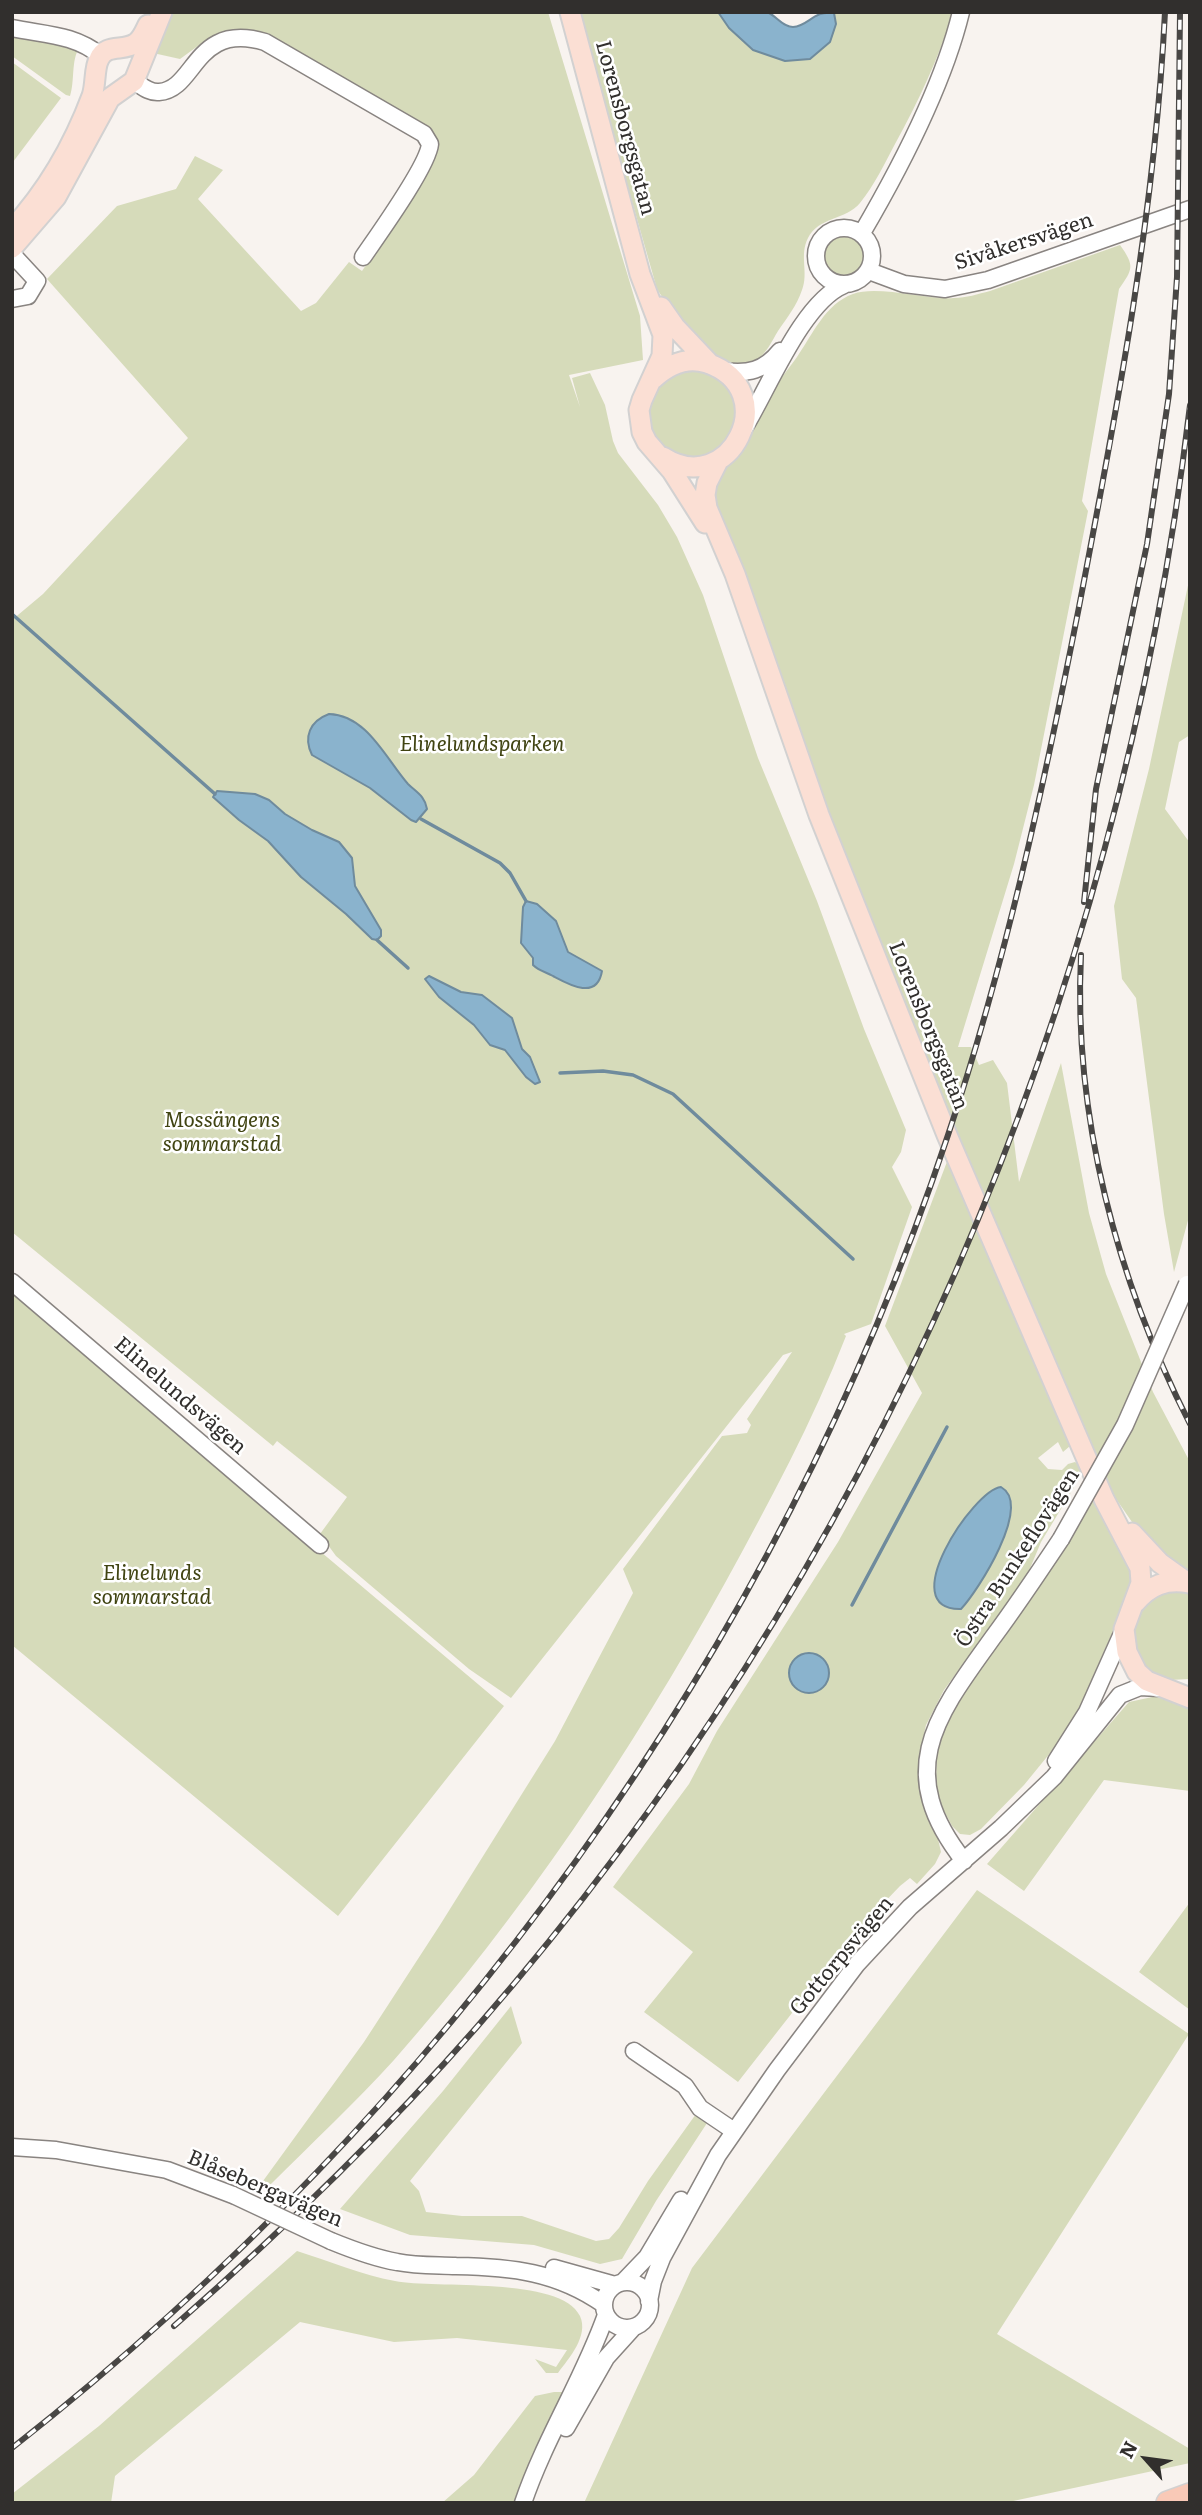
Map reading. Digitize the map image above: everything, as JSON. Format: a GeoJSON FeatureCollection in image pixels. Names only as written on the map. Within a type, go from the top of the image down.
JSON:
{"type":"FeatureCollection","features":[{"type":"Feature","properties":{"kind":"highway"},"geometry":{"type":"LineString","coordinates":[[1168,2503],[1190,2498]]}},
{"type":"Feature","properties":{"kind":"highway"},"geometry":{"type":"LineString","coordinates":[[1179,2503],[1190,2498]]}},
{"type":"Feature","properties":{"kind":"main road"},"geometry":{"type":"LineString","coordinates":[[12,229],[57,169],[83,118],[105,59],[136,43],[155,12]]}},
{"type":"Feature","properties":{"kind":"main road"},"geometry":{"type":"LineString","coordinates":[[12,248],[56,198],[106,104],[132,80],[162,12]]}},
{"type":"Feature","properties":{"kind":"main road","name":"Lorensborgsgatan"},"geometry":{"type":"LineString","coordinates":[[570,12],[646,294],[663,335],[662,356],[642,400],[640,421],[647,442],[698,510],[742,600]]}},
{"type":"Feature","properties":{"kind":"main road"},"geometry":{"type":"LineString","coordinates":[[105,59],[133,55],[132,80]]}},
{"type":"Feature","properties":{"kind":"main road"},"geometry":{"type":"LineString","coordinates":[[105,59],[108,88],[132,80]]}},
{"type":"Feature","properties":{"kind":"main road","name":"Lorensborgsgatan"},"geometry":{"type":"LineString","coordinates":[[636,255],[664,313],[736,383],[744,400],[745,421],[742,432],[736,443],[718,461],[706,484],[707,508],[726,552],[819,815],[883,978],[957,1159],[1089,1463],[1140,1568],[1141,1583],[1124,1629],[1130,1662],[1147,1681],[1190,1698]]}},
{"type":"Feature","properties":{"kind":"main road"},"geometry":{"type":"LineString","coordinates":[[652,379],[669,365],[678,362],[690,360],[717,367]]}},
{"type":"Feature","properties":{"kind":"main road"},"geometry":{"type":"LineString","coordinates":[[659,455],[688,467],[704,466],[718,461]]}},
{"type":"Feature","properties":{"kind":"main road","name":"Lorensborgsgatan"},"geometry":{"type":"LineString","coordinates":[[1089,1463],[1135,1538],[1160,1563],[1189,1583]]}},
{"type":"Feature","properties":{"kind":"main road","name":"Lorensborgsgatan"},"geometry":{"type":"LineString","coordinates":[[1131,1608],[1151,1588],[1169,1582],[1189,1583]]}},
{"type":"Feature","properties":{"kind":"main road"},"geometry":{"type":"LineString","coordinates":[[1166,1688],[1190,1688]]}},
{"type":"Feature","properties":{"kind":"street"},"geometry":{"type":"LineString","coordinates":[[862,233],[940,78],[961,12]]}},
{"type":"Feature","properties":{"kind":"street"},"geometry":{"type":"LineString","coordinates":[[12,28],[86,44],[105,59]]}},
{"type":"Feature","properties":{"kind":"street"},"geometry":{"type":"LineString","coordinates":[[132,80],[148,90],[159,92],[172,88],[209,47],[220,42],[252,38],[265,42],[424,134],[430,144],[427,156],[363,257]]}},
{"type":"Feature","properties":{"kind":"street","name":"Sivåkersvägen"},"geometry":{"type":"LineString","coordinates":[[869,271],[904,284],[945,289],[988,280],[1190,209]]}},
{"type":"Feature","properties":{"kind":"street"},"geometry":{"type":"LineString","coordinates":[[717,367],[752,372],[769,363],[819,288],[820,272],[816,256],[821,240],[839,228],[862,233],[873,254],[869,271],[861,280],[844,285],[827,295],[813,312],[773,375],[742,432]]}},
{"type":"Feature","properties":{"kind":"street"},"geometry":{"type":"LineString","coordinates":[[12,254],[37,281],[28,296],[12,299]]}},
{"type":"Feature","properties":{"kind":"street"},"geometry":{"type":"LineString","coordinates":[[820,272],[830,282],[844,285]]}},
{"type":"Feature","properties":{"kind":"street","name":"Östra Bunkeflovägen"},"geometry":{"type":"LineString","coordinates":[[964,1861],[939,1823],[931,1799],[927,1771],[929,1747],[935,1727],[962,1679],[1018,1604],[1061,1539],[1125,1425],[1189,1281]]}},
{"type":"Feature","properties":{"kind":"street","name":"Elinelundsvägen"},"geometry":{"type":"LineString","coordinates":[[12,1282],[320,1545]]}},
{"type":"Feature","properties":{"kind":"street","name":"Gottorpsvägen"},"geometry":{"type":"LineString","coordinates":[[1001,1828],[1037,1786],[1070,1741],[1092,1702],[1124,1629]]}},
{"type":"Feature","properties":{"kind":"street","name":"Gottorpsvägen"},"geometry":{"type":"LineString","coordinates":[[531,2503],[547,2463],[590,2383],[606,2358],[647,2316],[653,2281],[662,2258],[718,2155],[785,2059],[864,1955],[910,1907],[1001,1828],[1054,1777],[1120,1695],[1140,1687],[1166,1688]]}},
{"type":"Feature","properties":{"kind":"street"},"geometry":{"type":"LineString","coordinates":[[634,2051],[685,2086],[700,2108],[734,2131]]}},
{"type":"Feature","properties":{"kind":"street","name":"Blåsebergavägen"},"geometry":{"type":"LineString","coordinates":[[12,2147],[56,2150],[167,2170],[233,2195],[359,2252],[398,2263],[539,2273],[575,2287],[605,2310]]}},
{"type":"Feature","properties":{"kind":"street","name":"Gottorpsvägen"},"geometry":{"type":"LineString","coordinates":[[523,2503],[543,2451],[598,2338],[609,2290],[647,2257],[684,2195],[718,2155]]}},
{"type":"Feature","properties":{"kind":"street","name":"Blåsebergavägen"},"geometry":{"type":"LineString","coordinates":[[459,2266],[495,2261],[542,2266],[619,2283]]}},
{"type":"Feature","properties":{"kind":"street"},"geometry":{"type":"LineString","coordinates":[[619,2283],[640,2286],[649,2301]]}},
{"type":"Feature","properties":{"kind":"street"},"geometry":{"type":"LineString","coordinates":[[605,2310],[618,2327],[634,2327]]}},
{"type":"Feature","properties":{"kind":"green space"},"geometry":{"type":"Polygon","coordinates":[[[170,12],[548,12],[640,316],[643,360],[569,375],[580,407],[572,378],[590,373],[605,405],[618,453],[658,505],[677,537],[703,595],[758,758],[906,1130],[901,1152],[892,1167],[912,1207],[871,1324],[844,1334],[846,1336],[819,1399],[758,1523],[689,1646],[613,1770],[530,1890],[441,2005],[349,2107],[271,2184],[262,2186],[364,2042],[555,1741],[633,1593],[623,1569],[722,1436],[747,1433],[751,1425],[747,1419],[792,1352],[783,1355],[511,1698],[469,1669],[336,1556],[320,1534],[347,1497],[277,1441],[273,1446],[12,1232],[12,620],[43,594],[188,438],[47,279],[117,206],[176,189],[195,156],[223,170],[198,199],[301,311],[316,303],[349,262],[362,271],[398,218],[434,143],[267,36],[221,34],[202,43],[180,59],[153,53],[170,12]]]}},
{"type":"Feature","properties":{"kind":"green space"},"geometry":{"type":"Polygon","coordinates":[[[578,12],[718,12],[729,28],[753,50],[834,13],[829,12],[953,12],[927,80],[879,174],[854,209],[818,226],[808,238],[804,251],[805,277],[800,296],[763,355],[756,361],[742,366],[728,363],[713,355],[686,329],[657,289],[578,12]]]}},
{"type":"Feature","properties":{"kind":"green space"},"geometry":{"type":"Polygon","coordinates":[[[12,35],[79,48],[70,96],[12,56],[12,35]]]}},
{"type":"Feature","properties":{"kind":"green space"},"geometry":{"type":"Polygon","coordinates":[[[12,62],[61,98],[13,162],[12,161],[12,62]]]}},
{"type":"Feature","properties":{"kind":"green space"},"geometry":{"type":"Polygon","coordinates":[[[844,236],[859,242],[865,257],[859,272],[844,278],[829,272],[823,257],[829,242],[844,236]]]}},
{"type":"Feature","properties":{"kind":"green space"},"geometry":{"type":"Polygon","coordinates":[[[1120,245],[1130,267],[1119,289],[1082,501],[1088,511],[1034,785],[1014,864],[958,1047],[971,1047],[979,1065],[993,1060],[1007,1083],[1019,1182],[1061,1063],[1089,1213],[1106,1274],[1153,1392],[1190,1462],[1190,1575],[1143,1538],[1112,1493],[962,1146],[873,930],[712,501],[719,475],[746,444],[771,392],[820,321],[843,299],[853,294],[875,291],[943,298],[968,297],[1120,245]]]}},
{"type":"Feature","properties":{"kind":"green space"},"geometry":{"type":"Polygon","coordinates":[[[694,368],[719,376],[736,397],[739,415],[725,448],[692,461],[659,446],[647,422],[650,395],[668,375],[694,368]]]}},
{"type":"Feature","properties":{"kind":"green space"},"geometry":{"type":"Polygon","coordinates":[[[1190,576],[1190,735],[1179,742],[1165,809],[1190,843],[1190,1213],[1174,1272],[1136,998],[1122,979],[1114,906],[1149,769],[1190,576]]]}},
{"type":"Feature","properties":{"kind":"green space"},"geometry":{"type":"Polygon","coordinates":[[[948,1159],[1070,1446],[1063,1452],[1058,1442],[1038,1458],[1048,1469],[1062,1470],[1075,1462],[1081,1466],[1082,1474],[1041,1542],[1026,1578],[944,1690],[926,1725],[918,1778],[923,1804],[941,1852],[935,1864],[917,1884],[910,1878],[900,1886],[853,1935],[738,2082],[644,2012],[693,1952],[613,1887],[689,1784],[717,1731],[838,1542],[922,1393],[885,1326],[948,1159]]]}},
{"type":"Feature","properties":{"kind":"green space","name":"Elinelunds sommarstad"},"geometry":{"type":"Polygon","coordinates":[[[12,1292],[504,1706],[338,1916],[12,1645],[12,1292]]]}},
{"type":"Feature","properties":{"kind":"green space"},"geometry":{"type":"Polygon","coordinates":[[[1094,1497],[1132,1571],[1133,1584],[1128,1597],[1080,1706],[1055,1747],[1024,1785],[981,1829],[970,1835],[960,1834],[952,1826],[940,1803],[936,1785],[937,1739],[950,1710],[1048,1571],[1094,1497]]]}},
{"type":"Feature","properties":{"kind":"green space"},"geometry":{"type":"Polygon","coordinates":[[[1177,1589],[1190,1591],[1190,1679],[1169,1680],[1153,1674],[1140,1661],[1132,1636],[1139,1610],[1151,1597],[1177,1589]]]}},
{"type":"Feature","properties":{"kind":"green space"},"geometry":{"type":"Polygon","coordinates":[[[1157,1696],[1190,1708],[1190,1791],[1104,1780],[1024,1891],[987,1864],[1129,1702],[1157,1696]]]}},
{"type":"Feature","properties":{"kind":"green space"},"geometry":{"type":"Polygon","coordinates":[[[977,1890],[1189,2034],[997,2334],[1190,2449],[1190,2463],[1004,2503],[584,2503],[692,2268],[977,1890]]]}},
{"type":"Feature","properties":{"kind":"green space"},"geometry":{"type":"Polygon","coordinates":[[[1190,1902],[1190,2010],[1139,1972],[1190,1902]]]}},
{"type":"Feature","properties":{"kind":"green space"},"geometry":{"type":"Polygon","coordinates":[[[511,2006],[522,2043],[410,2181],[419,2191],[426,2212],[462,2216],[522,2216],[596,2241],[609,2239],[696,2114],[709,2120],[622,2259],[600,2264],[534,2245],[410,2235],[340,2209],[443,2091],[511,2006]]]}},
{"type":"Feature","properties":{"kind":"green space"},"geometry":{"type":"Polygon","coordinates":[[[297,2251],[358,2272],[395,2281],[495,2286],[549,2295],[568,2303],[580,2316],[580,2339],[558,2373],[546,2373],[535,2359],[556,2367],[567,2350],[457,2338],[394,2342],[300,2322],[115,2476],[111,2503],[12,2503],[12,2494],[99,2426],[297,2251]]]}},
{"type":"Feature","properties":{"kind":"green space"},"geometry":{"type":"Polygon","coordinates":[[[567,2392],[519,2503],[442,2503],[474,2475],[535,2396],[567,2392]]]}},
{"type":"Feature","properties":{"kind":"water"},"geometry":{"type":"Polygon","coordinates":[[[750,10],[769,13],[793,27],[821,14],[834,13],[836,24],[830,42],[810,59],[785,61],[753,50],[729,28],[718,12],[750,10]]]}},
{"type":"Feature","properties":{"kind":"water"},"geometry":{"type":"Polygon","coordinates":[[[329,714],[342,716],[365,730],[408,784],[422,797],[427,809],[416,822],[370,788],[312,755],[308,742],[310,730],[317,721],[329,714]]]}},
{"type":"Feature","properties":{"kind":"water"},"geometry":{"type":"Polygon","coordinates":[[[217,791],[255,794],[269,800],[285,814],[312,830],[339,842],[352,858],[355,886],[381,930],[381,936],[377,940],[372,939],[301,877],[268,841],[213,797],[217,791]]]}},
{"type":"Feature","properties":{"kind":"water"},"geometry":{"type":"Polygon","coordinates":[[[526,901],[537,904],[556,921],[568,952],[602,971],[594,986],[574,986],[533,965],[533,958],[521,943],[523,907],[526,901]]]}},
{"type":"Feature","properties":{"kind":"water"},"geometry":{"type":"Polygon","coordinates":[[[429,976],[461,992],[482,995],[512,1018],[522,1049],[530,1057],[540,1082],[535,1084],[526,1077],[505,1050],[490,1045],[474,1025],[439,997],[425,979],[429,976]]]}},
{"type":"Feature","properties":{"kind":"water"},"geometry":{"type":"Polygon","coordinates":[[[1001,1487],[1009,1497],[1011,1511],[1007,1529],[990,1567],[961,1609],[942,1604],[935,1591],[936,1572],[945,1550],[973,1508],[988,1493],[1001,1487]]]}},
{"type":"Feature","properties":{"kind":"water"},"geometry":{"type":"Polygon","coordinates":[[[809,1653],[817,1654],[823,1659],[828,1665],[828,1681],[823,1687],[817,1692],[809,1693],[801,1692],[795,1687],[790,1681],[789,1673],[790,1665],[795,1659],[801,1654],[809,1653]]]}},
{"type":"Feature","properties":{"kind":"waterway"},"geometry":{"type":"LineString","coordinates":[[12,614],[215,794]]}},
{"type":"Feature","properties":{"kind":"waterway"},"geometry":{"type":"LineString","coordinates":[[421,819],[500,863],[510,873],[526,901]]}},
{"type":"Feature","properties":{"kind":"waterway"},"geometry":{"type":"LineString","coordinates":[[377,940],[408,968]]}},
{"type":"Feature","properties":{"kind":"waterway"},"geometry":{"type":"LineString","coordinates":[[560,1073],[603,1071],[633,1075],[673,1094],[853,1259]]}},
{"type":"Feature","properties":{"kind":"waterway"},"geometry":{"type":"LineString","coordinates":[[852,1605],[947,1427]]}},
{"type":"Feature","properties":{"kind":"railway"},"geometry":{"type":"LineString","coordinates":[[12,2448],[169,2316],[316,2173],[452,2021],[576,1860],[689,1690],[789,1513],[876,1327],[948,1135],[1006,939],[1066,674],[1120,385],[1153,162],[1165,12]]}},
{"type":"Feature","properties":{"kind":"railway"},"geometry":{"type":"LineString","coordinates":[[1084,902],[1096,789],[1147,544],[1169,394],[1177,277],[1180,12]]}},
{"type":"Feature","properties":{"kind":"railway"},"geometry":{"type":"LineString","coordinates":[[174,2326],[291,2219],[404,2107],[476,2028],[618,1852],[746,1667],[859,1473],[956,1271],[1038,1062],[1105,848],[1155,629],[1190,405]]}},
{"type":"Feature","properties":{"kind":"railway"},"geometry":{"type":"LineString","coordinates":[[1081,955],[1080,1016],[1084,1076],[1105,1196],[1141,1313],[1190,1424]]}},
{"type":"Feature","properties":{"kind":"park label","name":"Elinelundsparken"},"geometry":{"type":"Point","coordinates":[482,745]}},
{"type":"Feature","properties":{"kind":"park label","name":"Mossängens sommarstad"},"geometry":{"type":"Point","coordinates":[222,1133]}}]}
